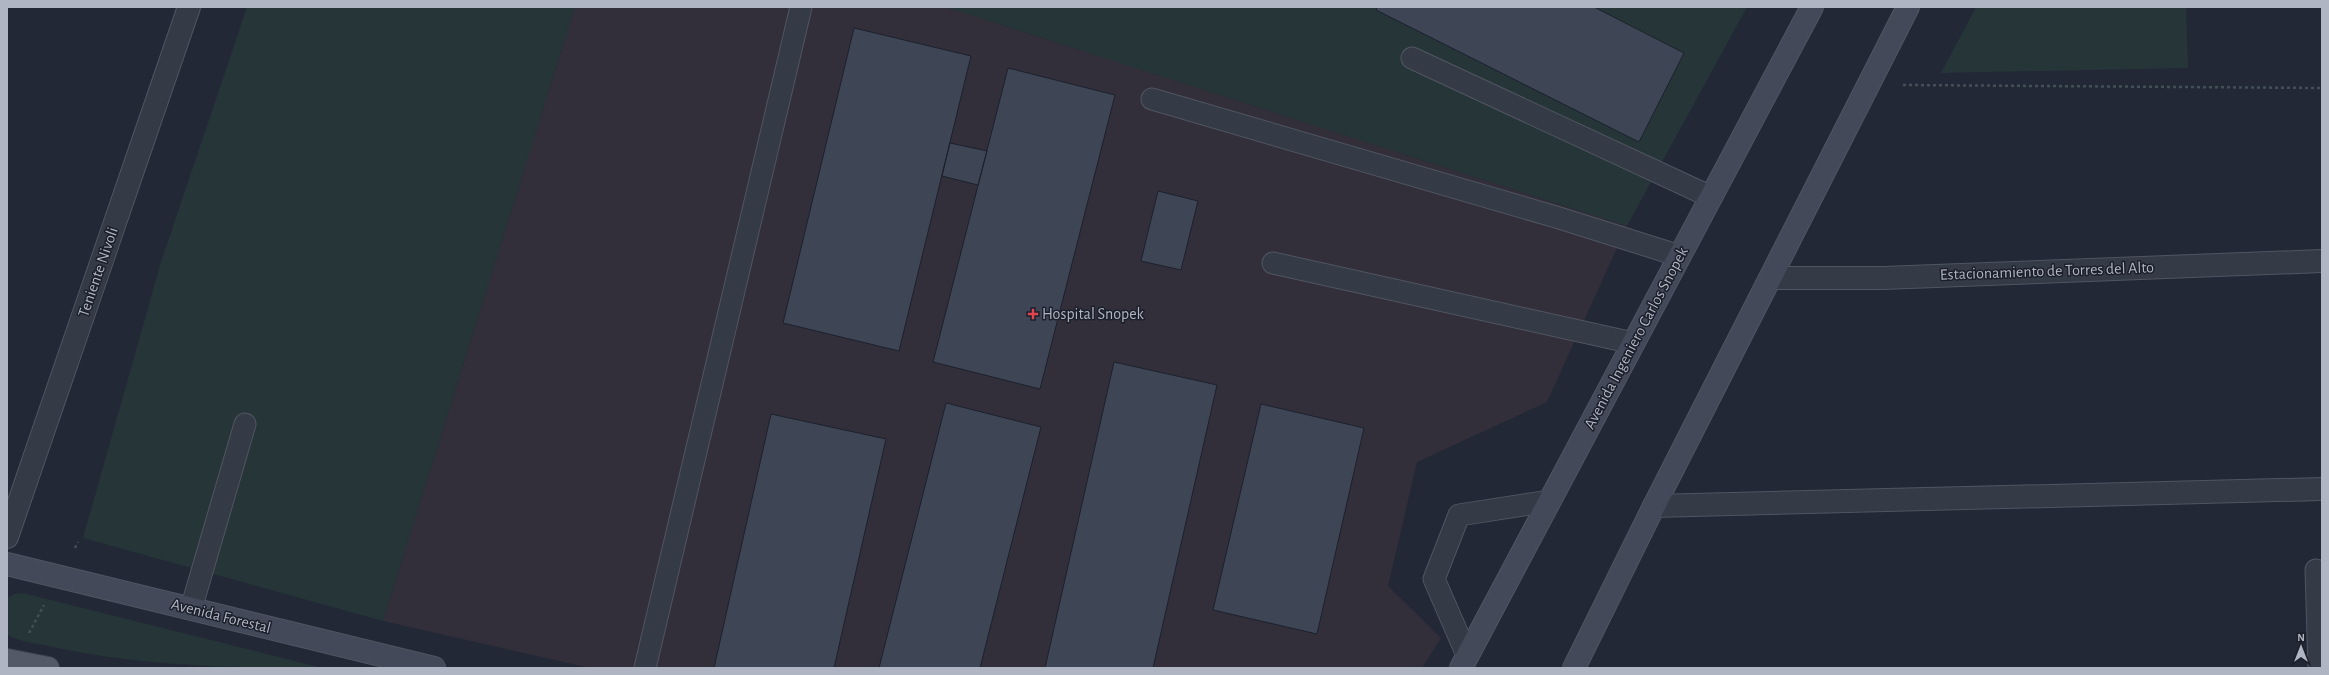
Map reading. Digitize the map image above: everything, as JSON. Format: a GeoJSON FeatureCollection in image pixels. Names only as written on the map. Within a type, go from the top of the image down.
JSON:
{"type":"FeatureCollection","features":[{"type":"Feature","properties":{"kind":"main road"},"geometry":{"type":"LineString","coordinates":[[7,660],[48,668]]}},
{"type":"Feature","properties":{"kind":"street","name":"Teniente Nivoli"},"geometry":{"type":"LineString","coordinates":[[7,537],[188,7]]}},
{"type":"Feature","properties":{"kind":"street","name":"Avenida Ingeniero Carlos Snopek"},"geometry":{"type":"LineString","coordinates":[[1464,662],[1812,7]]}},
{"type":"Feature","properties":{"kind":"street"},"geometry":{"type":"LineString","coordinates":[[1574,668],[1654,506],[1908,7]]}},
{"type":"Feature","properties":{"kind":"street","name":"Estacionamiento de Torres del Alto"},"geometry":{"type":"LineString","coordinates":[[1771,278],[1891,277],[2322,261]]}},
{"type":"Feature","properties":{"kind":"street"},"geometry":{"type":"LineString","coordinates":[[1654,506],[2322,489]]}},
{"type":"Feature","properties":{"kind":"street","name":"Avenida Forestal"},"geometry":{"type":"LineString","coordinates":[[7,564],[434,668]]}},
{"type":"Feature","properties":{"kind":"lane"},"geometry":{"type":"LineString","coordinates":[[645,668],[801,7]]}},
{"type":"Feature","properties":{"kind":"lane"},"geometry":{"type":"LineString","coordinates":[[1412,58],[1711,197]]}},
{"type":"Feature","properties":{"kind":"lane"},"geometry":{"type":"LineString","coordinates":[[1152,99],[1548,214],[1680,256]]}},
{"type":"Feature","properties":{"kind":"lane"},"geometry":{"type":"LineString","coordinates":[[1273,263],[1633,343]]}},
{"type":"Feature","properties":{"kind":"lane"},"geometry":{"type":"LineString","coordinates":[[191,609],[245,424]]}},
{"type":"Feature","properties":{"kind":"lane"},"geometry":{"type":"LineString","coordinates":[[1464,662],[1434,579],[1459,515],[1549,501]]}},
{"type":"Feature","properties":{"kind":"lane"},"geometry":{"type":"LineString","coordinates":[[2316,570],[2319,668]]}},
{"type":"Feature","properties":{"kind":"path"},"geometry":{"type":"LineString","coordinates":[[1868,85],[2322,88]]}},
{"type":"Feature","properties":{"kind":"shaded area"},"geometry":{"type":"Polygon","coordinates":[[[247,7],[575,7],[383,621],[83,538],[161,262],[247,7]]]}},
{"type":"Feature","properties":{"kind":"shaded area","name":"Hospital Snopek"},"geometry":{"type":"Polygon","coordinates":[[[575,7],[946,7],[1627,226],[1547,402],[1417,462],[1388,586],[1441,638],[1422,668],[590,668],[383,621],[575,7]]]}},
{"type":"Feature","properties":{"kind":"shaded area"},"geometry":{"type":"Polygon","coordinates":[[[946,7],[1747,7],[1627,226],[946,7]]]}},
{"type":"Feature","properties":{"kind":"shaded area"},"geometry":{"type":"Polygon","coordinates":[[[1976,7],[2186,7],[2188,68],[1941,73],[1976,7]]]}},
{"type":"Feature","properties":{"kind":"shaded area"},"geometry":{"type":"Polygon","coordinates":[[[23,593],[323,668],[218,666],[148,662],[78,652],[25,641],[7,634],[7,598],[15,594],[23,593]]]}},
{"type":"Feature","properties":{"kind":"building"},"geometry":{"type":"Polygon","coordinates":[[[1377,7],[1594,7],[1684,53],[1639,142],[1376,10],[1377,7]]]}},
{"type":"Feature","properties":{"kind":"building"},"geometry":{"type":"Polygon","coordinates":[[[854,28],[971,56],[899,351],[783,323],[854,28]]]}},
{"type":"Feature","properties":{"kind":"building"},"geometry":{"type":"Polygon","coordinates":[[[1008,68],[1115,95],[1040,389],[933,362],[1008,68]]]}},
{"type":"Feature","properties":{"kind":"building"},"geometry":{"type":"Polygon","coordinates":[[[950,143],[987,151],[978,185],[942,176],[950,143]]]}},
{"type":"Feature","properties":{"kind":"building"},"geometry":{"type":"Polygon","coordinates":[[[1158,191],[1198,201],[1181,270],[1141,261],[1158,191]]]}},
{"type":"Feature","properties":{"kind":"building"},"geometry":{"type":"Polygon","coordinates":[[[1114,362],[1217,385],[1153,668],[1045,668],[1114,362]]]}},
{"type":"Feature","properties":{"kind":"building"},"geometry":{"type":"Polygon","coordinates":[[[946,403],[1041,427],[980,668],[879,668],[946,403]]]}},
{"type":"Feature","properties":{"kind":"building"},"geometry":{"type":"Polygon","coordinates":[[[1261,404],[1364,428],[1317,634],[1213,610],[1261,404]]]}},
{"type":"Feature","properties":{"kind":"building"},"geometry":{"type":"Polygon","coordinates":[[[771,414],[886,439],[834,668],[714,668],[771,414]]]}},
{"type":"Feature","properties":{"kind":"place","name":"Hospital Snopek"},"geometry":{"type":"Point","coordinates":[1033,314]}}]}
